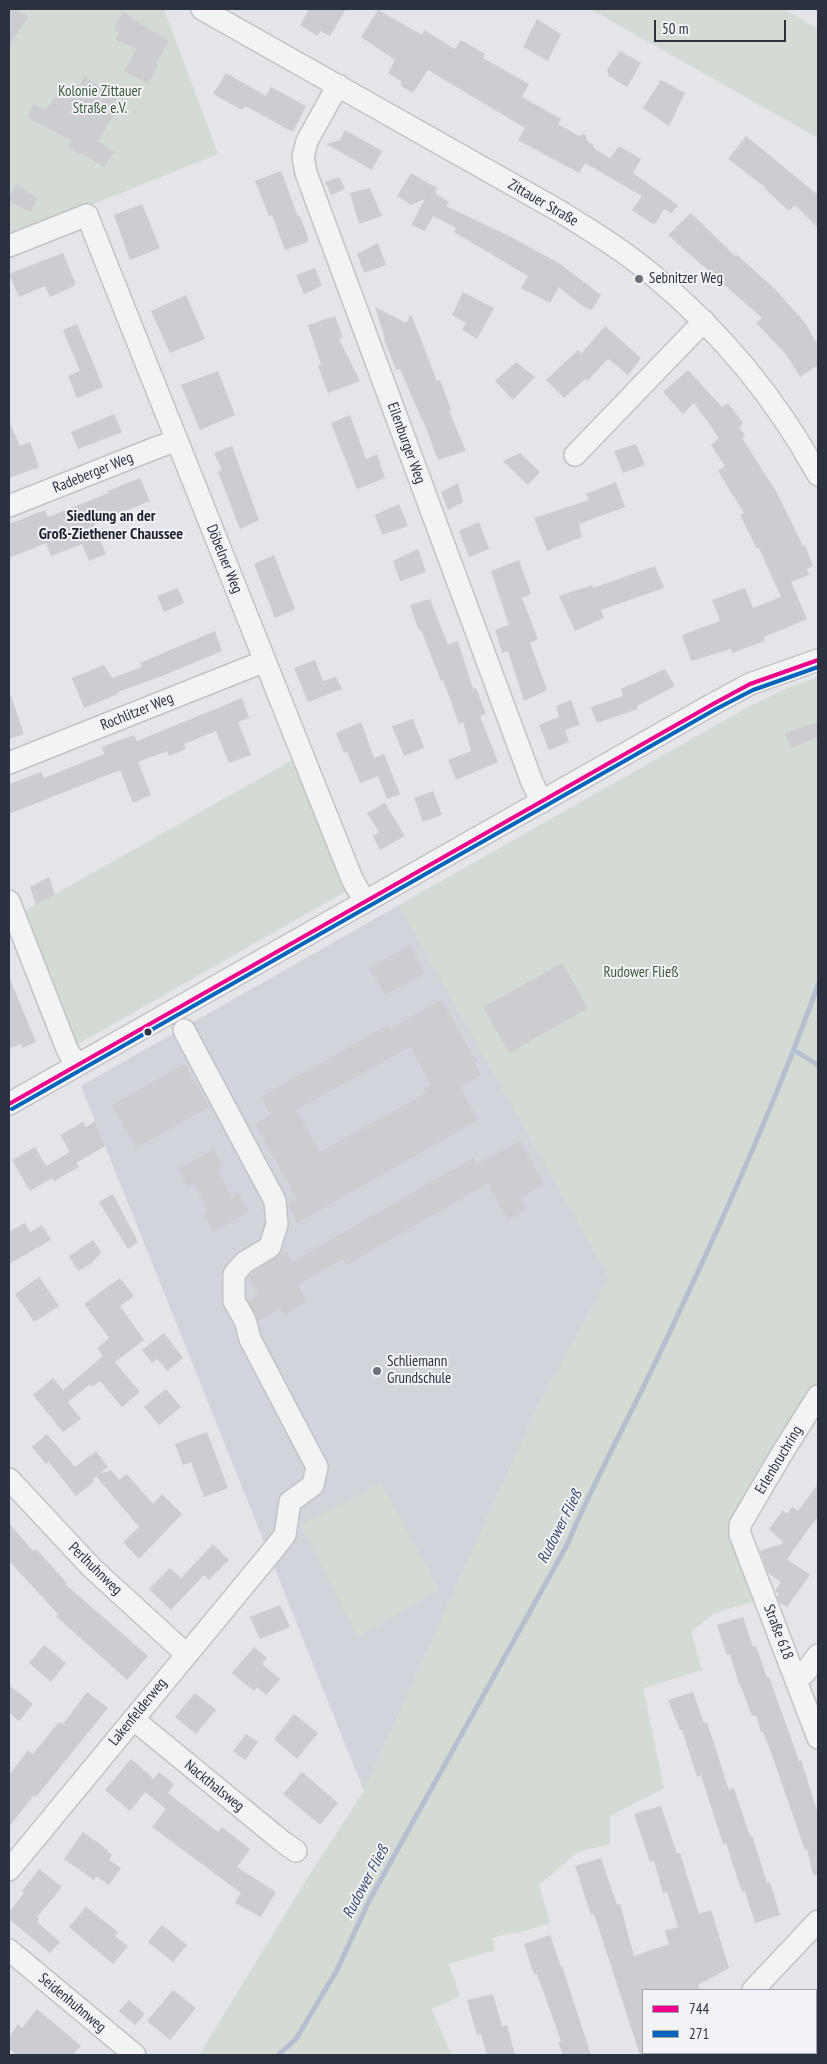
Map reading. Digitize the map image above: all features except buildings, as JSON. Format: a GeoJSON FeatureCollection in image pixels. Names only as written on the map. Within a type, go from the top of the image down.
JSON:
{"type":"FeatureCollection","features":[{"type":"Feature","properties":{"kind":"street","name":"Zittauer Straße"},"geometry":{"type":"LineString","coordinates":[[202,9],[338,85],[600,237],[654,276],[704,321],[740,361],[780,412],[818,475]]}},
{"type":"Feature","properties":{"kind":"street","name":"Eilenburger Weg"},"geometry":{"type":"LineString","coordinates":[[338,85],[307,141],[303,157],[306,173],[532,782],[542,802]]}},
{"type":"Feature","properties":{"kind":"street","name":"Döbelner Weg"},"geometry":{"type":"LineString","coordinates":[[9,246],[87,215],[352,880],[365,902]]}},
{"type":"Feature","properties":{"kind":"street"},"geometry":{"type":"LineString","coordinates":[[575,455],[704,321]]}},
{"type":"Feature","properties":{"kind":"street","name":"Radeberger Weg"},"geometry":{"type":"LineString","coordinates":[[9,506],[149,450],[177,441]]}},
{"type":"Feature","properties":{"kind":"street"},"geometry":{"type":"LineString","coordinates":[[9,1104],[750,684],[818,660]]}},
{"type":"Feature","properties":{"kind":"street","name":"Rochlitzer Weg"},"geometry":{"type":"LineString","coordinates":[[9,763],[265,661]]}},
{"type":"Feature","properties":{"kind":"street"},"geometry":{"type":"LineString","coordinates":[[9,901],[76,1065]]}},
{"type":"Feature","properties":{"kind":"street","name":"Lakenfelderweg"},"geometry":{"type":"LineString","coordinates":[[9,1870],[285,1535],[290,1502],[314,1485],[317,1467],[250,1339],[245,1320],[234,1301],[234,1274],[245,1262],[270,1247],[276,1224],[275,1202],[184,1030]]}},
{"type":"Feature","properties":{"kind":"street","name":"Erlenbruchring"},"geometry":{"type":"LineString","coordinates":[[740,1525],[818,1396]]}},
{"type":"Feature","properties":{"kind":"street","name":"Perlhuhnweg"},"geometry":{"type":"LineString","coordinates":[[9,1479],[92,1568],[186,1654]]}},
{"type":"Feature","properties":{"kind":"street","name":"Straße 618"},"geometry":{"type":"LineString","coordinates":[[740,1525],[740,1534],[818,1738]]}},
{"type":"Feature","properties":{"kind":"street"},"geometry":{"type":"LineString","coordinates":[[796,1677],[804,1674],[818,1655]]}},
{"type":"Feature","properties":{"kind":"street","name":"Nackthalsweg"},"geometry":{"type":"LineString","coordinates":[[133,1719],[296,1851]]}},
{"type":"Feature","properties":{"kind":"street"},"geometry":{"type":"LineString","coordinates":[[754,1989],[818,1921]]}},
{"type":"Feature","properties":{"kind":"street","name":"Seidenhuhnweg"},"geometry":{"type":"LineString","coordinates":[[9,1950],[135,2055]]}},
{"type":"Feature","properties":{"kind":"shaded area","name":"Schliemann Grundschule"},"geometry":{"type":"Polygon","coordinates":[[[399,905],[609,1277],[538,1406],[364,1791],[81,1086],[399,905]]]}},
{"type":"Feature","properties":{"kind":"green space","name":"Kolonie Zittauer Straße e.V."},"geometry":{"type":"Polygon","coordinates":[[[9,9],[164,9],[218,154],[9,238],[9,9]]]}},
{"type":"Feature","properties":{"kind":"green space"},"geometry":{"type":"Polygon","coordinates":[[[590,9],[784,9],[818,29],[818,138],[590,9]]]}},
{"type":"Feature","properties":{"kind":"green space","name":"Rudower Fließ"},"geometry":{"type":"Polygon","coordinates":[[[818,677],[818,1007],[816,1012],[818,1014],[818,1382],[728,1524],[757,1600],[713,1614],[691,1632],[702,1670],[643,1688],[664,1788],[610,1816],[610,1844],[578,1852],[539,1885],[550,1923],[515,1934],[514,1932],[492,1938],[495,1950],[449,1964],[460,1996],[432,2009],[451,2055],[199,2055],[308,1877],[364,1791],[538,1406],[609,1277],[399,905],[748,707],[787,688],[818,677]]]}},
{"type":"Feature","properties":{"kind":"green space"},"geometry":{"type":"Polygon","coordinates":[[[298,757],[350,889],[78,1044],[25,911],[298,757]]]}},
{"type":"Feature","properties":{"kind":"green space"},"geometry":{"type":"Polygon","coordinates":[[[381,1483],[439,1590],[358,1637],[300,1525],[381,1483]]]}},
{"type":"Feature","properties":{"kind":"waterway","name":"Rudower Fließ"},"geometry":{"type":"LineString","coordinates":[[278,2055],[296,2039],[337,1970],[370,1899],[567,1545],[722,1219],[782,1080],[818,985]]}},
{"type":"Feature","properties":{"kind":"waterway"},"geometry":{"type":"LineString","coordinates":[[794,1050],[818,1065]]}},
{"type":"Feature","properties":{"kind":"transit line","name":"744"},"geometry":{"type":"LineString","coordinates":[[9,1104],[713,704],[750,684],[818,660]]}},
{"type":"Feature","properties":{"kind":"transit line","name":"271"},"geometry":{"type":"LineString","coordinates":[[12,1109],[716,709],[753,690],[818,667]]}},
{"type":"Feature","properties":{"kind":"place","name":"Sebnitzer Weg"},"geometry":{"type":"Point","coordinates":[639,279]}},
{"type":"Feature","properties":{"kind":"place","name":"Schliemann Grundschule"},"geometry":{"type":"Point","coordinates":[377,1371]}},
{"type":"Feature","properties":{"kind":"district","name":"Siedlung an der Groß-Ziethener Chaussee"},"geometry":{"type":"Point","coordinates":[111,525]}}]}
